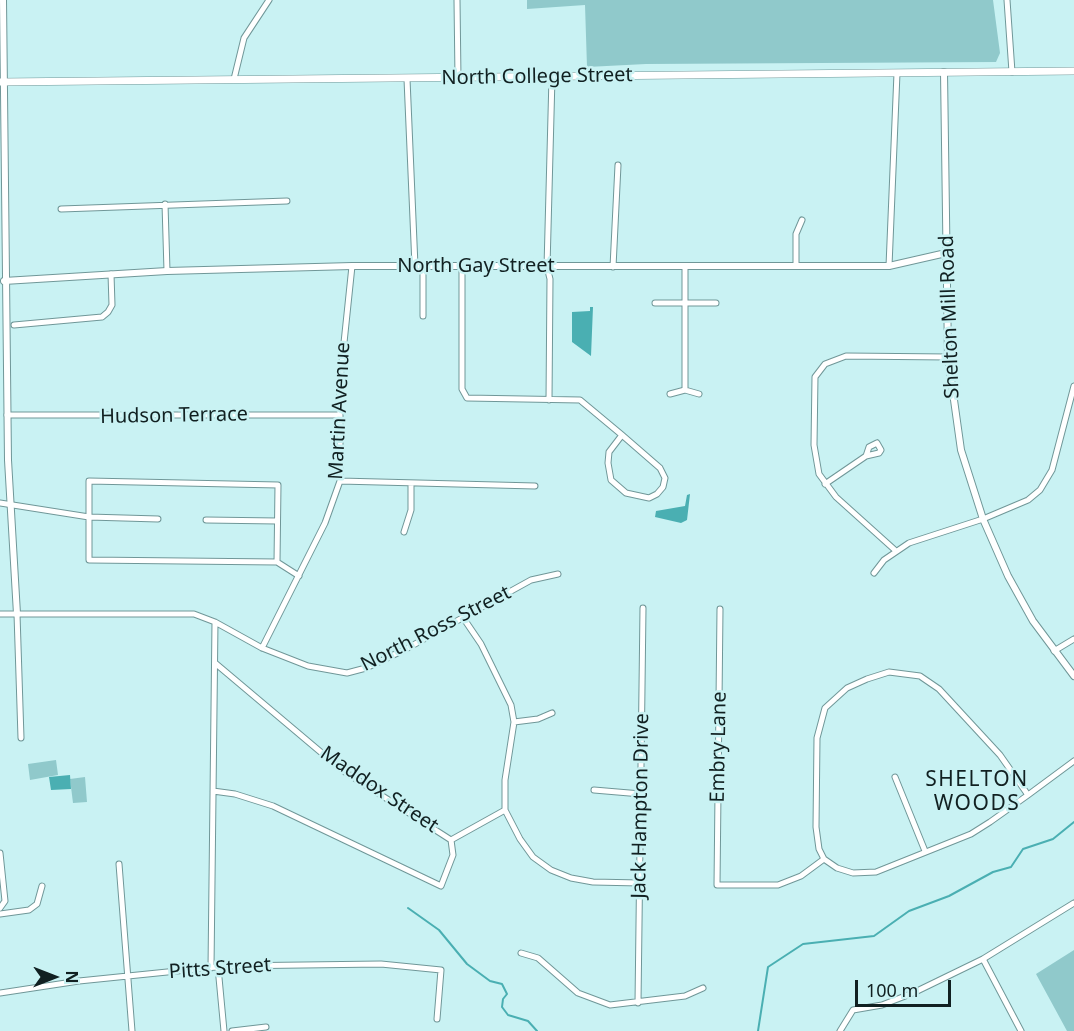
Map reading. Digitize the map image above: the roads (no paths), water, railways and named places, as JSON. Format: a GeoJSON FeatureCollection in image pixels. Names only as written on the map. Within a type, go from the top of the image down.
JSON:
{"type":"FeatureCollection","features":[{"type":"Feature","properties":{"kind":"main road","name":"North College Street"},"geometry":{"type":"LineString","coordinates":[[2,82],[1074,71]]}},
{"type":"Feature","properties":{"kind":"street"},"geometry":{"type":"LineString","coordinates":[[3,0],[2,249],[10,504],[18,614],[21,738]]}},
{"type":"Feature","properties":{"kind":"street"},"geometry":{"type":"LineString","coordinates":[[234,79],[244,38],[269,0]]}},
{"type":"Feature","properties":{"kind":"street"},"geometry":{"type":"LineString","coordinates":[[457,0],[458,78]]}},
{"type":"Feature","properties":{"kind":"street"},"geometry":{"type":"LineString","coordinates":[[1007,0],[1012,72]]}},
{"type":"Feature","properties":{"kind":"street","name":"Shelton Mill Road"},"geometry":{"type":"LineString","coordinates":[[944,72],[948,357],[961,450],[983,519],[1019,599],[1074,676]]}},
{"type":"Feature","properties":{"kind":"street"},"geometry":{"type":"LineString","coordinates":[[890,266],[897,73]]}},
{"type":"Feature","properties":{"kind":"street"},"geometry":{"type":"LineString","coordinates":[[549,400],[550,279],[547,267],[552,77]]}},
{"type":"Feature","properties":{"kind":"street"},"geometry":{"type":"LineString","coordinates":[[407,79],[414,266]]}},
{"type":"Feature","properties":{"kind":"street"},"geometry":{"type":"LineString","coordinates":[[613,267],[618,165]]}},
{"type":"Feature","properties":{"kind":"street"},"geometry":{"type":"LineString","coordinates":[[61,209],[288,201]]}},
{"type":"Feature","properties":{"kind":"street"},"geometry":{"type":"LineString","coordinates":[[165,204],[167,271]]}},
{"type":"Feature","properties":{"kind":"street"},"geometry":{"type":"LineString","coordinates":[[796,265],[796,234],[802,220]]}},
{"type":"Feature","properties":{"kind":"street","name":"North Gay Street"},"geometry":{"type":"LineString","coordinates":[[3,276],[352,266],[890,266],[946,253]]}},
{"type":"Feature","properties":{"kind":"street","name":"Martin Avenue"},"geometry":{"type":"LineString","coordinates":[[262,648],[325,523],[340,482],[340,381],[352,266]]}},
{"type":"Feature","properties":{"kind":"street"},"geometry":{"type":"LineString","coordinates":[[685,266],[685,390]]}},
{"type":"Feature","properties":{"kind":"street"},"geometry":{"type":"LineString","coordinates":[[423,267],[423,316]]}},
{"type":"Feature","properties":{"kind":"street"},"geometry":{"type":"LineString","coordinates":[[462,267],[464,394],[472,399],[580,400],[622,435],[660,468],[664,478],[663,487],[657,494],[649,498],[626,493],[611,480],[609,452],[622,435]]}},
{"type":"Feature","properties":{"kind":"street"},"geometry":{"type":"LineString","coordinates":[[14,325],[65,323],[102,317],[112,305],[111,274]]}},
{"type":"Feature","properties":{"kind":"street"},"geometry":{"type":"LineString","coordinates":[[655,303],[716,303]]}},
{"type":"Feature","properties":{"kind":"street"},"geometry":{"type":"LineString","coordinates":[[896,551],[825,484],[816,467],[813,412],[815,377],[825,364],[846,356],[948,357]]}},
{"type":"Feature","properties":{"kind":"street"},"geometry":{"type":"LineString","coordinates":[[874,573],[896,551],[909,543],[983,519],[1028,500],[1044,484],[1052,471],[1074,386]]}},
{"type":"Feature","properties":{"kind":"street"},"geometry":{"type":"LineString","coordinates":[[670,394],[685,390],[699,394]]}},
{"type":"Feature","properties":{"kind":"street","name":"Hudson Terrace"},"geometry":{"type":"LineString","coordinates":[[8,415],[340,415]]}},
{"type":"Feature","properties":{"kind":"street"},"geometry":{"type":"LineString","coordinates":[[825,484],[866,456]]}},
{"type":"Feature","properties":{"kind":"street"},"geometry":{"type":"LineString","coordinates":[[277,562],[278,485],[89,481],[88,560],[277,562],[299,576]]}},
{"type":"Feature","properties":{"kind":"street"},"geometry":{"type":"LineString","coordinates":[[340,482],[535,486]]}},
{"type":"Feature","properties":{"kind":"street"},"geometry":{"type":"LineString","coordinates":[[404,532],[411,510],[411,484]]}},
{"type":"Feature","properties":{"kind":"street"},"geometry":{"type":"LineString","coordinates":[[0,503],[89,517],[158,519]]}},
{"type":"Feature","properties":{"kind":"street"},"geometry":{"type":"LineString","coordinates":[[206,520],[277,521]]}},
{"type":"Feature","properties":{"kind":"street","name":"North Ross Street"},"geometry":{"type":"LineString","coordinates":[[0,614],[178,613],[203,616],[262,648],[308,666],[347,673],[366,668],[464,619],[531,580],[558,574]]}},
{"type":"Feature","properties":{"kind":"street","name":"Jack Hampton Drive"},"geometry":{"type":"LineString","coordinates":[[638,1003],[643,608]]}},
{"type":"Feature","properties":{"kind":"street","name":"Embry Lane"},"geometry":{"type":"LineString","coordinates":[[720,609],[717,885],[778,885],[801,876],[824,859]]}},
{"type":"Feature","properties":{"kind":"street"},"geometry":{"type":"LineString","coordinates":[[464,619],[481,644],[502,684],[514,722],[505,780],[505,810],[519,839],[533,856],[551,870],[571,878],[593,882],[640,882]]}},
{"type":"Feature","properties":{"kind":"street"},"geometry":{"type":"LineString","coordinates":[[211,968],[215,621]]}},
{"type":"Feature","properties":{"kind":"street"},"geometry":{"type":"LineString","coordinates":[[1054,651],[1074,639]]}},
{"type":"Feature","properties":{"kind":"street","name":"Maddox Street"},"geometry":{"type":"LineString","coordinates":[[213,791],[235,794],[273,806],[441,886],[453,855],[451,840],[342,770],[215,663]]}},
{"type":"Feature","properties":{"kind":"street"},"geometry":{"type":"LineString","coordinates":[[1028,795],[1000,755],[939,689],[913,674],[889,672],[847,688],[829,702],[819,723],[816,827],[824,859],[837,868],[853,873],[876,872],[971,834],[1028,795],[1074,761]]}},
{"type":"Feature","properties":{"kind":"street"},"geometry":{"type":"LineString","coordinates":[[514,722],[538,719],[552,713]]}},
{"type":"Feature","properties":{"kind":"street"},"geometry":{"type":"LineString","coordinates":[[895,777],[925,851]]}},
{"type":"Feature","properties":{"kind":"street"},"geometry":{"type":"LineString","coordinates":[[594,790],[641,794]]}},
{"type":"Feature","properties":{"kind":"street"},"geometry":{"type":"LineString","coordinates":[[451,840],[505,810]]}},
{"type":"Feature","properties":{"kind":"street"},"geometry":{"type":"LineString","coordinates":[[0,853],[5,901],[0,908]]}},
{"type":"Feature","properties":{"kind":"street"},"geometry":{"type":"LineString","coordinates":[[119,864],[132,1031]]}},
{"type":"Feature","properties":{"kind":"street"},"geometry":{"type":"LineString","coordinates":[[0,914],[29,910],[37,904],[42,886]]}},
{"type":"Feature","properties":{"kind":"street"},"geometry":{"type":"LineString","coordinates":[[840,1031],[853,1010],[882,1005],[913,993],[983,959],[1074,903]]}},
{"type":"Feature","properties":{"kind":"street"},"geometry":{"type":"LineString","coordinates":[[521,952],[538,958],[578,993],[596,1002],[610,1005],[684,996],[704,987]]}},
{"type":"Feature","properties":{"kind":"street"},"geometry":{"type":"LineString","coordinates":[[983,959],[1021,1031]]}},
{"type":"Feature","properties":{"kind":"street","name":"Pitts Street"},"geometry":{"type":"LineString","coordinates":[[0,993],[218,967],[358,963],[441,970],[437,1019]]}},
{"type":"Feature","properties":{"kind":"street"},"geometry":{"type":"LineString","coordinates":[[218,967],[224,1031]]}},
{"type":"Feature","properties":{"kind":"street"},"geometry":{"type":"LineString","coordinates":[[232,1031],[266,1027]]}},
{"type":"Feature","properties":{"kind":"waterway"},"geometry":{"type":"LineString","coordinates":[[758,1031],[768,967],[803,944],[874,936],[909,911],[949,896],[993,872],[1011,867],[1023,849],[1053,839],[1074,822]]}},
{"type":"Feature","properties":{"kind":"waterway"},"geometry":{"type":"LineString","coordinates":[[408,908],[439,930],[467,964],[490,981],[502,984],[507,994],[503,999],[502,1007],[508,1015],[528,1021],[537,1031]]}},
{"type":"Feature","properties":{"kind":"district","name":"SHELTON WOODS"},"geometry":{"type":"Point","coordinates":[977,792]}}]}
